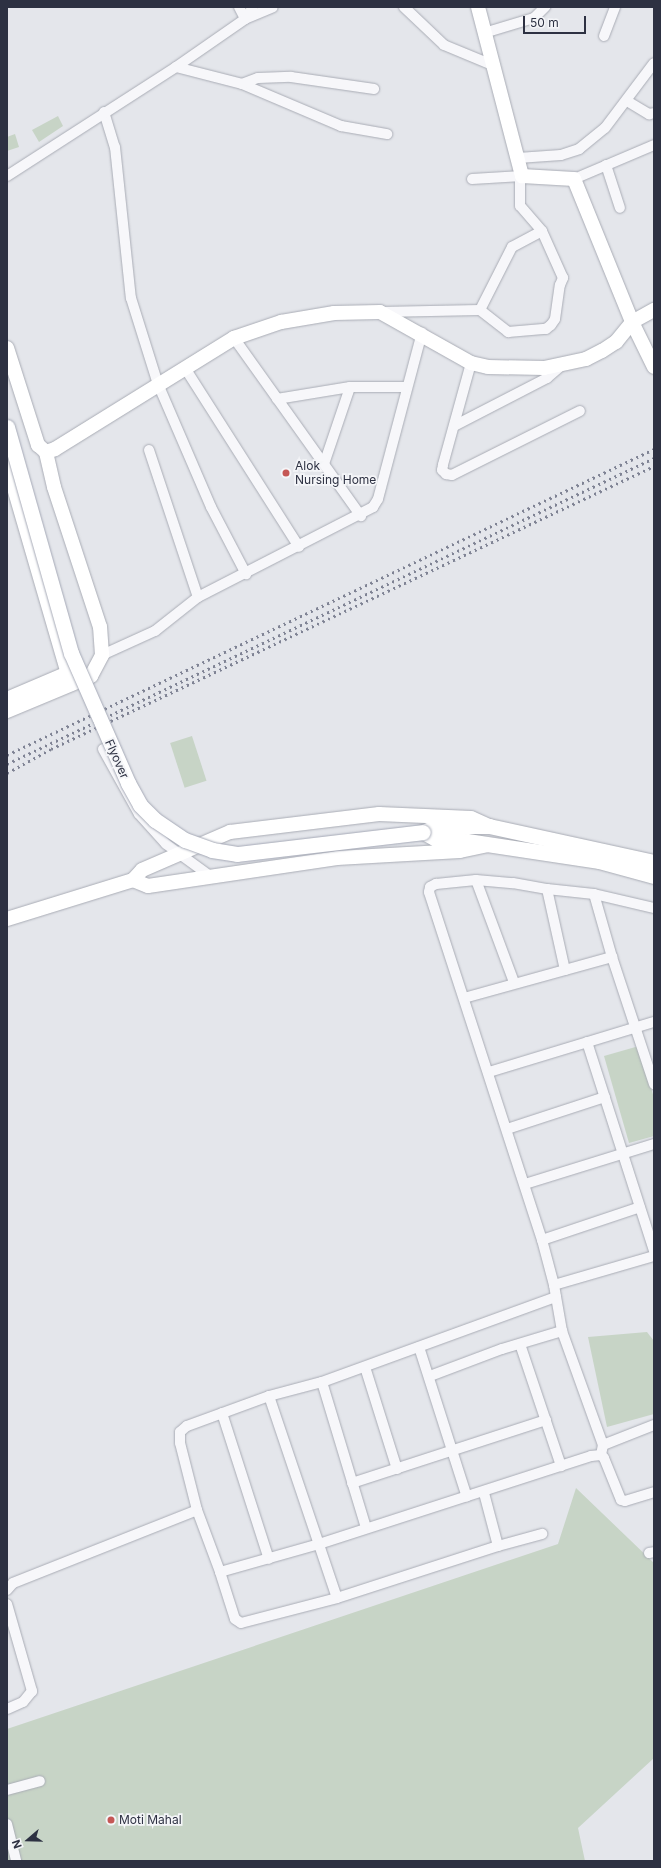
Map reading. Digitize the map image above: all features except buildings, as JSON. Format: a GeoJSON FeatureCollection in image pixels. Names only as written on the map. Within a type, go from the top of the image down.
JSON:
{"type":"FeatureCollection","features":[{"type":"Feature","properties":{"kind":"main road","name":"Flyover"},"geometry":{"type":"LineString","coordinates":[[7,427],[72,653],[128,783],[140,804],[155,820],[185,840],[212,850],[237,854],[423,832],[436,839],[469,834],[489,826],[654,862]]}},
{"type":"Feature","properties":{"kind":"main road","name":"Flyover"},"geometry":{"type":"LineString","coordinates":[[469,834],[488,845],[600,861],[654,876]]}},
{"type":"Feature","properties":{"kind":"street"},"geometry":{"type":"LineString","coordinates":[[239,7],[245,18]]}},
{"type":"Feature","properties":{"kind":"street"},"geometry":{"type":"LineString","coordinates":[[245,18],[253,7]]}},
{"type":"Feature","properties":{"kind":"street"},"geometry":{"type":"LineString","coordinates":[[7,176],[104,112],[176,67],[245,18],[272,7]]}},
{"type":"Feature","properties":{"kind":"street"},"geometry":{"type":"LineString","coordinates":[[404,7],[444,45],[492,65]]}},
{"type":"Feature","properties":{"kind":"street"},"geometry":{"type":"LineString","coordinates":[[46,452],[55,449],[234,338],[281,322],[309,315],[480,310],[508,332],[546,329],[551,325],[555,319],[560,285],[563,278],[542,231],[520,206],[521,176],[518,158],[492,65],[478,7]]}},
{"type":"Feature","properties":{"kind":"street"},"geometry":{"type":"LineString","coordinates":[[484,33],[534,18],[544,7]]}},
{"type":"Feature","properties":{"kind":"street"},"geometry":{"type":"LineString","coordinates":[[604,36],[615,7]]}},
{"type":"Feature","properties":{"kind":"street"},"geometry":{"type":"LineString","coordinates":[[518,158],[561,155],[579,149],[605,128],[627,101],[654,63]]}},
{"type":"Feature","properties":{"kind":"street"},"geometry":{"type":"LineString","coordinates":[[176,67],[242,84],[341,126],[387,134]]}},
{"type":"Feature","properties":{"kind":"street"},"geometry":{"type":"LineString","coordinates":[[242,84],[258,78],[291,77],[374,89]]}},
{"type":"Feature","properties":{"kind":"street"},"geometry":{"type":"LineString","coordinates":[[627,101],[649,114],[654,114]]}},
{"type":"Feature","properties":{"kind":"street"},"geometry":{"type":"LineString","coordinates":[[104,112],[115,147],[131,298],[158,384],[211,507],[246,574]]}},
{"type":"Feature","properties":{"kind":"street"},"geometry":{"type":"LineString","coordinates":[[472,179],[521,176],[574,179],[654,145]]}},
{"type":"Feature","properties":{"kind":"street"},"geometry":{"type":"LineString","coordinates":[[606,165],[620,208]]}},
{"type":"Feature","properties":{"kind":"street"},"geometry":{"type":"LineString","coordinates":[[574,179],[632,322],[654,367]]}},
{"type":"Feature","properties":{"kind":"street"},"geometry":{"type":"LineString","coordinates":[[480,310],[512,247],[542,231]]}},
{"type":"Feature","properties":{"kind":"street"},"geometry":{"type":"LineString","coordinates":[[380,312],[422,333],[471,363],[496,367],[561,366],[602,351],[616,342],[632,322],[654,310]]}},
{"type":"Feature","properties":{"kind":"street"},"geometry":{"type":"LineString","coordinates":[[7,712],[69,679],[86,666],[155,631],[198,597],[361,516],[373,508],[378,499],[422,333]]}},
{"type":"Feature","properties":{"kind":"street"},"geometry":{"type":"LineString","coordinates":[[234,338],[361,516]]}},
{"type":"Feature","properties":{"kind":"street"},"geometry":{"type":"LineString","coordinates":[[7,348],[38,445],[46,452],[54,487],[100,628],[100,660]]}},
{"type":"Feature","properties":{"kind":"street"},"geometry":{"type":"LineString","coordinates":[[471,363],[443,465],[442,470],[446,474],[452,475],[580,411]]}},
{"type":"Feature","properties":{"kind":"street"},"geometry":{"type":"LineString","coordinates":[[454,426],[547,378],[561,366]]}},
{"type":"Feature","properties":{"kind":"street"},"geometry":{"type":"LineString","coordinates":[[185,368],[299,547]]}},
{"type":"Feature","properties":{"kind":"street"},"geometry":{"type":"LineString","coordinates":[[277,399],[350,386],[408,387]]}},
{"type":"Feature","properties":{"kind":"street"},"geometry":{"type":"LineString","coordinates":[[324,464],[350,386]]}},
{"type":"Feature","properties":{"kind":"street"},"geometry":{"type":"LineString","coordinates":[[149,450],[198,597]]}},
{"type":"Feature","properties":{"kind":"street"},"geometry":{"type":"LineString","coordinates":[[7,464],[69,679]]}},
{"type":"Feature","properties":{"kind":"street"},"geometry":{"type":"LineString","coordinates":[[7,699],[69,679]]}},
{"type":"Feature","properties":{"kind":"street"},"geometry":{"type":"LineString","coordinates":[[103,749],[139,814],[179,854],[210,876]]}},
{"type":"Feature","properties":{"kind":"street"},"geometry":{"type":"LineString","coordinates":[[7,919],[133,880],[142,870],[230,832],[379,814],[471,818],[489,826]]}},
{"type":"Feature","properties":{"kind":"street"},"geometry":{"type":"LineString","coordinates":[[133,880],[148,886],[337,858],[460,851],[488,845]]}},
{"type":"Feature","properties":{"kind":"street"},"geometry":{"type":"LineString","coordinates":[[476,880],[514,982]]}},
{"type":"Feature","properties":{"kind":"street"},"geometry":{"type":"LineString","coordinates":[[654,908],[594,894],[547,890],[513,883],[476,880],[436,884],[430,887],[430,892],[542,1240],[554,1285],[562,1331],[620,1500],[625,1501],[654,1492]]}},
{"type":"Feature","properties":{"kind":"street"},"geometry":{"type":"LineString","coordinates":[[547,890],[565,970]]}},
{"type":"Feature","properties":{"kind":"street"},"geometry":{"type":"LineString","coordinates":[[594,894],[612,957],[654,1084]]}},
{"type":"Feature","properties":{"kind":"street"},"geometry":{"type":"LineString","coordinates":[[464,998],[514,982],[612,957]]}},
{"type":"Feature","properties":{"kind":"street"},"geometry":{"type":"LineString","coordinates":[[489,1072],[654,1022]]}},
{"type":"Feature","properties":{"kind":"street"},"geometry":{"type":"LineString","coordinates":[[587,1042],[654,1250]]}},
{"type":"Feature","properties":{"kind":"street"},"geometry":{"type":"LineString","coordinates":[[507,1129],[605,1097]]}},
{"type":"Feature","properties":{"kind":"street"},"geometry":{"type":"LineString","coordinates":[[525,1184],[654,1144]]}},
{"type":"Feature","properties":{"kind":"street"},"geometry":{"type":"LineString","coordinates":[[542,1240],[640,1207]]}},
{"type":"Feature","properties":{"kind":"street"},"geometry":{"type":"LineString","coordinates":[[554,1285],[654,1256]]}},
{"type":"Feature","properties":{"kind":"street"},"geometry":{"type":"LineString","coordinates":[[542,1534],[498,1546],[337,1598],[241,1624],[235,1619],[220,1572],[197,1510],[180,1443],[180,1432],[187,1426],[269,1396],[322,1382],[556,1297]]}},
{"type":"Feature","properties":{"kind":"street"},"geometry":{"type":"LineString","coordinates":[[430,1376],[520,1344],[562,1331]]}},
{"type":"Feature","properties":{"kind":"street"},"geometry":{"type":"LineString","coordinates":[[520,1344],[561,1466]]}},
{"type":"Feature","properties":{"kind":"street"},"geometry":{"type":"LineString","coordinates":[[419,1347],[430,1376],[467,1497]]}},
{"type":"Feature","properties":{"kind":"street"},"geometry":{"type":"LineString","coordinates":[[365,1367],[397,1469]]}},
{"type":"Feature","properties":{"kind":"street"},"geometry":{"type":"LineString","coordinates":[[322,1382],[366,1528]]}},
{"type":"Feature","properties":{"kind":"street"},"geometry":{"type":"LineString","coordinates":[[269,1396],[337,1598]]}},
{"type":"Feature","properties":{"kind":"street"},"geometry":{"type":"LineString","coordinates":[[222,1413],[269,1559]]}},
{"type":"Feature","properties":{"kind":"street"},"geometry":{"type":"LineString","coordinates":[[352,1483],[546,1420]]}},
{"type":"Feature","properties":{"kind":"street"},"geometry":{"type":"LineString","coordinates":[[220,1572],[269,1559],[484,1493],[602,1450],[654,1425]]}},
{"type":"Feature","properties":{"kind":"street"},"geometry":{"type":"LineString","coordinates":[[484,1493],[498,1546]]}},
{"type":"Feature","properties":{"kind":"street"},"geometry":{"type":"LineString","coordinates":[[7,1590],[13,1582],[197,1510]]}},
{"type":"Feature","properties":{"kind":"street"},"geometry":{"type":"LineString","coordinates":[[7,1607],[32,1691],[23,1702],[7,1709]]}},
{"type":"Feature","properties":{"kind":"street"},"geometry":{"type":"LineString","coordinates":[[7,1790],[40,1781]]}},
{"type":"Feature","properties":{"kind":"street"},"geometry":{"type":"LineString","coordinates":[[7,1824],[16,1861]]}},
{"type":"Feature","properties":{"kind":"green space"},"geometry":{"type":"Polygon","coordinates":[[[58,116],[63,126],[39,142],[32,130],[58,116]]]}},
{"type":"Feature","properties":{"kind":"green space"},"geometry":{"type":"Polygon","coordinates":[[[15,134],[19,147],[7,151],[7,137],[15,134]]]}},
{"type":"Feature","properties":{"kind":"green space"},"geometry":{"type":"Polygon","coordinates":[[[192,736],[207,781],[185,788],[170,743],[192,736]]]}},
{"type":"Feature","properties":{"kind":"green space"},"geometry":{"type":"Polygon","coordinates":[[[639,1046],[654,1098],[654,1136],[629,1143],[604,1056],[639,1046]]]}},
{"type":"Feature","properties":{"kind":"green space"},"geometry":{"type":"Polygon","coordinates":[[[647,1332],[654,1341],[654,1414],[607,1427],[588,1337],[647,1332]]]}},
{"type":"Feature","properties":{"kind":"green space"},"geometry":{"type":"Polygon","coordinates":[[[576,1488],[654,1563],[654,1758],[578,1828],[585,1861],[7,1861],[7,1729],[558,1544],[576,1488]]]}},
{"type":"Feature","properties":{"kind":"railway"},"geometry":{"type":"LineString","coordinates":[[7,755],[654,449]]}},
{"type":"Feature","properties":{"kind":"railway"},"geometry":{"type":"LineString","coordinates":[[7,764],[654,458]]}},
{"type":"Feature","properties":{"kind":"railway"},"geometry":{"type":"LineString","coordinates":[[7,773],[51,749],[654,466]]}},
{"type":"Feature","properties":{"kind":"place","name":"Alok Nursing Home"},"geometry":{"type":"Point","coordinates":[286,473]}},
{"type":"Feature","properties":{"kind":"place","name":"Moti Mahal"},"geometry":{"type":"Point","coordinates":[111,1820]}}]}
